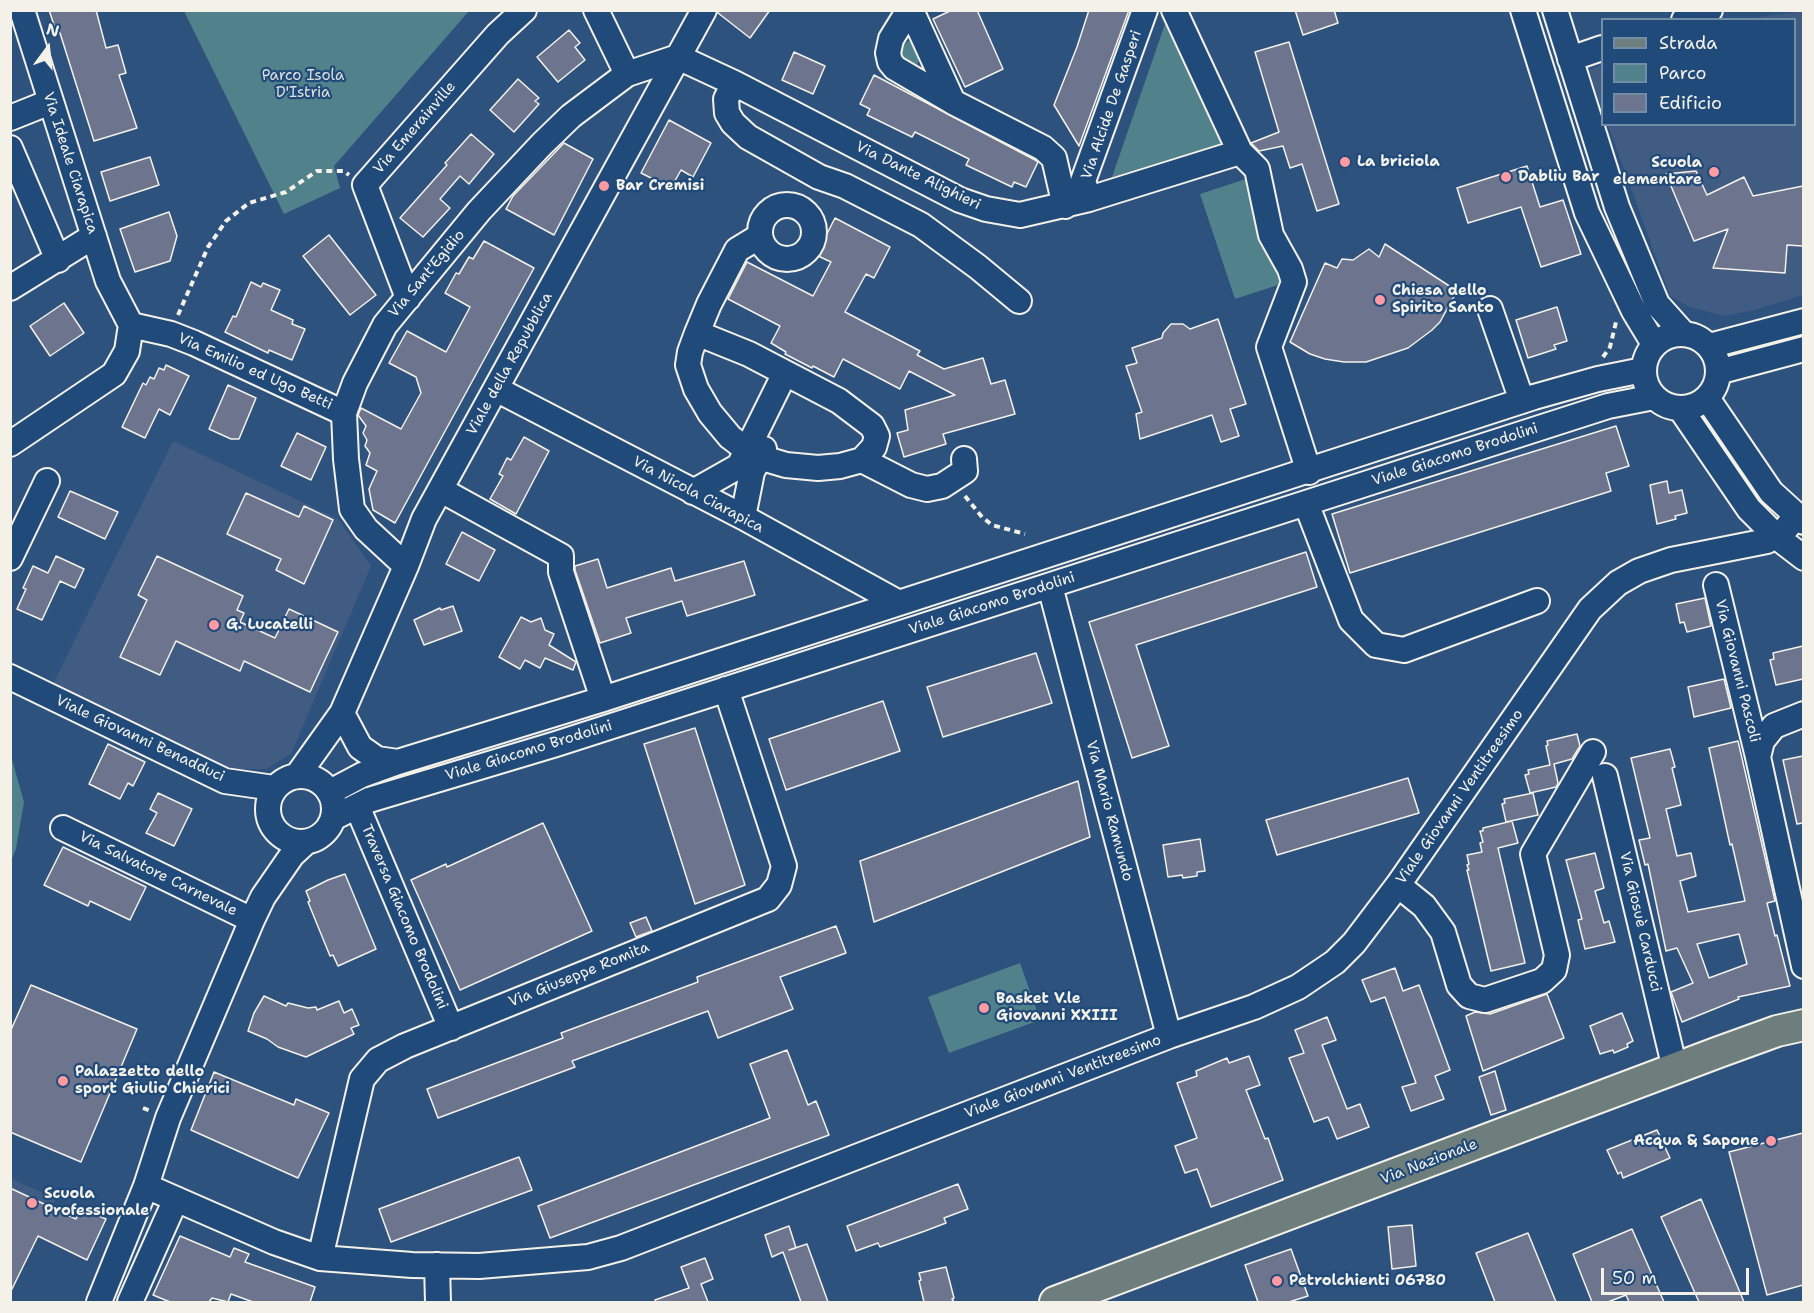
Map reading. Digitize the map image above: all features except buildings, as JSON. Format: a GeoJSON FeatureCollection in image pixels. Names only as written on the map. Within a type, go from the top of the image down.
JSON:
{"type":"FeatureCollection","features":[{"type":"Feature","properties":{"kind":"main road","name":"Via Nazionale"},"geometry":{"type":"LineString","coordinates":[[1054,1302],[1676,1069],[1795,1033]]}},
{"type":"Feature","properties":{"kind":"street","name":"Via Ideale Ciarapica"},"geometry":{"type":"LineString","coordinates":[[22,10],[108,281],[130,325]]}},
{"type":"Feature","properties":{"kind":"street","name":"Via Emerainville"},"geometry":{"type":"LineString","coordinates":[[408,298],[365,185],[498,33],[524,10]]}},
{"type":"Feature","properties":{"kind":"street"},"geometry":{"type":"LineString","coordinates":[[596,10],[627,74]]}},
{"type":"Feature","properties":{"kind":"street","name":"Viale della Repubblica"},"geometry":{"type":"LineString","coordinates":[[297,776],[338,719],[406,566],[424,519],[704,10]]}},
{"type":"Feature","properties":{"kind":"street"},"geometry":{"type":"LineString","coordinates":[[910,10],[953,102]]}},
{"type":"Feature","properties":{"kind":"street"},"geometry":{"type":"LineString","coordinates":[[910,10],[891,39],[888,53],[890,62],[895,68],[953,102],[1043,148],[1054,158],[1065,206]]}},
{"type":"Feature","properties":{"kind":"street","name":"Via Alcide De Gasperi"},"geometry":{"type":"LineString","coordinates":[[1089,199],[1083,181],[1144,10]]}},
{"type":"Feature","properties":{"kind":"street"},"geometry":{"type":"LineString","coordinates":[[1174,10],[1240,152],[1257,169],[1271,235],[1290,269],[1294,282],[1269,347],[1309,472]]}},
{"type":"Feature","properties":{"kind":"street"},"geometry":{"type":"LineString","coordinates":[[1555,10],[1621,218],[1657,304],[1683,333],[1701,339],[1714,354],[1718,372],[1717,382],[1707,398],[1699,404],[1680,408],[1670,407],[1654,397],[1648,389],[1643,370],[1644,361],[1653,344],[1662,338],[1683,333]]}},
{"type":"Feature","properties":{"kind":"street"},"geometry":{"type":"LineString","coordinates":[[1689,18],[1710,10]]}},
{"type":"Feature","properties":{"kind":"street"},"geometry":{"type":"LineString","coordinates":[[1523,27],[1536,81],[1587,213],[1634,311],[1653,344]]}},
{"type":"Feature","properties":{"kind":"street"},"geometry":{"type":"LineString","coordinates":[[1570,59],[1601,48]]}},
{"type":"Feature","properties":{"kind":"street","name":"Via Sant'Egidio"},"geometry":{"type":"LineString","coordinates":[[406,566],[366,529],[352,509],[346,459],[344,413],[355,383],[385,326],[479,211],[571,116],[627,74],[678,57]]}},
{"type":"Feature","properties":{"kind":"street","name":"Via Dante Alighieri"},"geometry":{"type":"LineString","coordinates":[[678,57],[734,83],[960,200],[986,209],[1020,215],[1065,206],[1240,152]]}},
{"type":"Feature","properties":{"kind":"street"},"geometry":{"type":"LineString","coordinates":[[734,83],[726,99],[727,113],[733,123],[748,136],[819,177],[845,186],[921,225],[978,267],[1019,302]]}},
{"type":"Feature","properties":{"kind":"street"},"geometry":{"type":"LineString","coordinates":[[10,118],[50,102]]}},
{"type":"Feature","properties":{"kind":"street"},"geometry":{"type":"LineString","coordinates":[[10,148],[58,260]]}},
{"type":"Feature","properties":{"kind":"street"},"geometry":{"type":"LineString","coordinates":[[801,208],[819,177]]}},
{"type":"Feature","properties":{"kind":"street"},"geometry":{"type":"LineString","coordinates":[[784,204],[801,208],[813,222],[815,231],[810,249],[794,259],[776,257],[763,244],[760,236],[763,218],[776,207],[784,204]]}},
{"type":"Feature","properties":{"kind":"street"},"geometry":{"type":"LineString","coordinates":[[10,288],[94,236]]}},
{"type":"Feature","properties":{"kind":"street"},"geometry":{"type":"LineString","coordinates":[[697,333],[749,354],[839,401],[872,426],[877,436],[874,447],[862,460],[840,466],[818,468],[786,465],[753,454],[723,429],[710,413],[696,389],[688,365],[690,352],[697,333],[709,304],[738,250],[760,236]]}},
{"type":"Feature","properties":{"kind":"street","name":"Via Ideale Ciarapica"},"geometry":{"type":"LineString","coordinates":[[58,260],[81,262],[108,281]]}},
{"type":"Feature","properties":{"kind":"street"},"geometry":{"type":"LineString","coordinates":[[1490,309],[1522,401]]}},
{"type":"Feature","properties":{"kind":"street"},"geometry":{"type":"LineString","coordinates":[[1709,346],[1803,321]]}},
{"type":"Feature","properties":{"kind":"street"},"geometry":{"type":"LineString","coordinates":[[10,444],[114,374],[127,351],[130,325]]}},
{"type":"Feature","properties":{"kind":"street","name":"Via Emilio ed Ugo Betti"},"geometry":{"type":"LineString","coordinates":[[130,325],[171,334],[344,413]]}},
{"type":"Feature","properties":{"kind":"street"},"geometry":{"type":"LineString","coordinates":[[1718,372],[1803,349]]}},
{"type":"Feature","properties":{"kind":"street","name":"Viale Giacomo Brodolini"},"geometry":{"type":"LineString","coordinates":[[326,788],[398,762],[603,699],[1309,472],[1522,401],[1598,379],[1643,370]]}},
{"type":"Feature","properties":{"kind":"street"},"geometry":{"type":"LineString","coordinates":[[693,492],[739,466],[753,454],[792,376]]}},
{"type":"Feature","properties":{"kind":"street","name":"Via Nicola Ciarapica"},"geometry":{"type":"LineString","coordinates":[[496,389],[743,517],[899,603]]}},
{"type":"Feature","properties":{"kind":"street","name":"Viale Giacomo Brodolini"},"geometry":{"type":"LineString","coordinates":[[333,818],[369,801],[556,744],[1306,502],[1608,406],[1654,397]]}},
{"type":"Feature","properties":{"kind":"street"},"geometry":{"type":"LineString","coordinates":[[1707,398],[1771,492],[1800,519]]}},
{"type":"Feature","properties":{"kind":"street"},"geometry":{"type":"LineString","coordinates":[[1680,408],[1749,509],[1776,536],[1803,558]]}},
{"type":"Feature","properties":{"kind":"street"},"geometry":{"type":"LineString","coordinates":[[743,517],[752,472],[753,454]]}},
{"type":"Feature","properties":{"kind":"street"},"geometry":{"type":"LineString","coordinates":[[862,460],[911,485],[927,489],[942,486],[958,469]]}},
{"type":"Feature","properties":{"kind":"street"},"geometry":{"type":"LineString","coordinates":[[10,558],[47,482]]}},
{"type":"Feature","properties":{"kind":"street"},"geometry":{"type":"LineString","coordinates":[[441,490],[561,556],[561,572],[603,699]]}},
{"type":"Feature","properties":{"kind":"street"},"geometry":{"type":"LineString","coordinates":[[1306,502],[1351,620],[1376,645],[1404,650],[1537,601]]}},
{"type":"Feature","properties":{"kind":"street","name":"Viale Giovanni Ventitreesimo"},"geometry":{"type":"LineString","coordinates":[[146,1186],[274,1242],[320,1258],[479,1266],[588,1257],[621,1248],[1169,1036],[1254,1007],[1298,987],[1335,962],[1354,943],[1398,885],[1590,609],[1618,583],[1639,571],[1671,560],[1767,541],[1800,519]]}},
{"type":"Feature","properties":{"kind":"street","name":"Via Giovanni Pascoli"},"geometry":{"type":"LineString","coordinates":[[1716,585],[1758,757],[1803,966]]}},
{"type":"Feature","properties":{"kind":"street","name":"Via Mario Ramundo"},"geometry":{"type":"LineString","coordinates":[[1050,586],[1169,1036]]}},
{"type":"Feature","properties":{"kind":"street","name":"Viale Giovanni Benadduci"},"geometry":{"type":"LineString","coordinates":[[10,677],[225,781],[274,788]]}},
{"type":"Feature","properties":{"kind":"street","name":"Via Giuseppe Romita"},"geometry":{"type":"LineString","coordinates":[[320,1258],[362,1079],[378,1060],[405,1046],[768,899],[779,885],[784,866],[726,688]]}},
{"type":"Feature","properties":{"kind":"street","name":"Via Giovanni Pascoli"},"geometry":{"type":"LineString","coordinates":[[1758,757],[1762,741],[1774,726],[1803,714]]}},
{"type":"Feature","properties":{"kind":"street"},"geometry":{"type":"LineString","coordinates":[[338,719],[360,747],[377,759],[398,762]]}},
{"type":"Feature","properties":{"kind":"street","name":"Viale della Repubblica"},"geometry":{"type":"LineString","coordinates":[[326,788],[338,719]]}},
{"type":"Feature","properties":{"kind":"street"},"geometry":{"type":"LineString","coordinates":[[1398,885],[1424,906],[1443,932],[1459,985],[1469,996],[1485,1000],[1542,981],[1554,970],[1557,955],[1533,854],[1593,752]]}},
{"type":"Feature","properties":{"kind":"street"},"geometry":{"type":"LineString","coordinates":[[225,781],[258,804],[271,823],[284,838],[295,842],[315,840],[323,834],[333,818],[333,801],[326,788],[306,776],[288,778],[274,788],[270,796],[271,823],[263,897]]}},
{"type":"Feature","properties":{"kind":"street","name":"Via Giosuè Carducci"},"geometry":{"type":"LineString","coordinates":[[1605,776],[1676,1069]]}},
{"type":"Feature","properties":{"kind":"street","name":"Traversa Giacomo Brodolini"},"geometry":{"type":"LineString","coordinates":[[357,806],[451,1028]]}},
{"type":"Feature","properties":{"kind":"street","name":"Via Salvatore Carnevale"},"geometry":{"type":"LineString","coordinates":[[63,828],[252,920]]}},
{"type":"Feature","properties":{"kind":"street"},"geometry":{"type":"LineString","coordinates":[[99,1302],[146,1186],[168,1118],[252,920],[263,897],[292,855],[306,842]]}},
{"type":"Feature","properties":{"kind":"street"},"geometry":{"type":"LineString","coordinates":[[130,1302],[176,1199]]}},
{"type":"Feature","properties":{"kind":"street"},"geometry":{"type":"LineString","coordinates":[[436,1265],[438,1302]]}},
{"type":"Feature","properties":{"kind":"path"},"geometry":{"type":"LineString","coordinates":[[171,334],[208,247],[226,221],[249,203],[286,192],[317,171],[344,171],[365,185]]}},
{"type":"Feature","properties":{"kind":"path"},"geometry":{"type":"LineString","coordinates":[[958,469],[982,517],[992,525],[1025,534]]}},
{"type":"Feature","properties":{"kind":"shaded area","name":"Scuola elementare"},"geometry":{"type":"Polygon","coordinates":[[[1803,11],[1803,295],[1755,310],[1724,316],[1690,307],[1670,296],[1608,126],[1796,126],[1796,18],[1754,18],[1803,11]]]}},
{"type":"Feature","properties":{"kind":"shaded area"},"geometry":{"type":"Polygon","coordinates":[[[1601,65],[1601,107],[1589,70],[1601,65]]]}},
{"type":"Feature","properties":{"kind":"shaded area","name":"G. Lucatelli"},"geometry":{"type":"Polygon","coordinates":[[[173,441],[338,519],[371,566],[291,754],[266,769],[239,769],[217,764],[53,684],[173,441]]]}},
{"type":"Feature","properties":{"kind":"shaded area","name":"Scuola Professionale"},"geometry":{"type":"Polygon","coordinates":[[[10,1178],[56,1199],[38,1236],[11,1223],[10,1178]]]}},
{"type":"Feature","properties":{"kind":"green space","name":"Parco Isola D'Istria"},"geometry":{"type":"Polygon","coordinates":[[[184,11],[469,11],[334,166],[340,188],[284,214],[184,11]]]}},
{"type":"Feature","properties":{"kind":"green space"},"geometry":{"type":"Polygon","coordinates":[[[1165,24],[1221,144],[1112,177],[1165,24]]]}},
{"type":"Feature","properties":{"kind":"green space"},"geometry":{"type":"Polygon","coordinates":[[[911,40],[920,57],[917,65],[909,69],[901,65],[899,47],[911,40]]]}},
{"type":"Feature","properties":{"kind":"green space"},"geometry":{"type":"Polygon","coordinates":[[[1252,177],[1287,282],[1235,299],[1200,194],[1252,177]]]}},
{"type":"Feature","properties":{"kind":"green space"},"geometry":{"type":"Polygon","coordinates":[[[11,756],[24,802],[16,849],[11,861],[11,756]]]}},
{"type":"Feature","properties":{"kind":"green space","name":"Basket V.le Giovanni XXIII"},"geometry":{"type":"Polygon","coordinates":[[[1020,963],[1040,1020],[949,1053],[928,997],[1020,963]]]}},
{"type":"Feature","properties":{"kind":"place","name":"La briciola"},"geometry":{"type":"Point","coordinates":[1345,162]}},
{"type":"Feature","properties":{"kind":"place","name":"Scuola elementare"},"geometry":{"type":"Point","coordinates":[1714,172]}},
{"type":"Feature","properties":{"kind":"place","name":"Dabliu Bar"},"geometry":{"type":"Point","coordinates":[1506,177]}},
{"type":"Feature","properties":{"kind":"place","name":"Bar Cremisi"},"geometry":{"type":"Point","coordinates":[604,186]}},
{"type":"Feature","properties":{"kind":"place","name":"Chiesa dello Spirito Santo"},"geometry":{"type":"Point","coordinates":[1380,300]}},
{"type":"Feature","properties":{"kind":"place","name":"G. Lucatelli"},"geometry":{"type":"Point","coordinates":[214,625]}},
{"type":"Feature","properties":{"kind":"place","name":"Basket V.le Giovanni XXIII"},"geometry":{"type":"Point","coordinates":[984,1008]}},
{"type":"Feature","properties":{"kind":"place","name":"Palazzetto dello sport Giulio Chierici"},"geometry":{"type":"Point","coordinates":[63,1081]}},
{"type":"Feature","properties":{"kind":"place","name":"Acqua & Sapone"},"geometry":{"type":"Point","coordinates":[1771,1141]}},
{"type":"Feature","properties":{"kind":"place","name":"Scuola Professionale"},"geometry":{"type":"Point","coordinates":[32,1203]}},
{"type":"Feature","properties":{"kind":"place","name":"Petrolchienti 06780"},"geometry":{"type":"Point","coordinates":[1277,1281]}}]}
